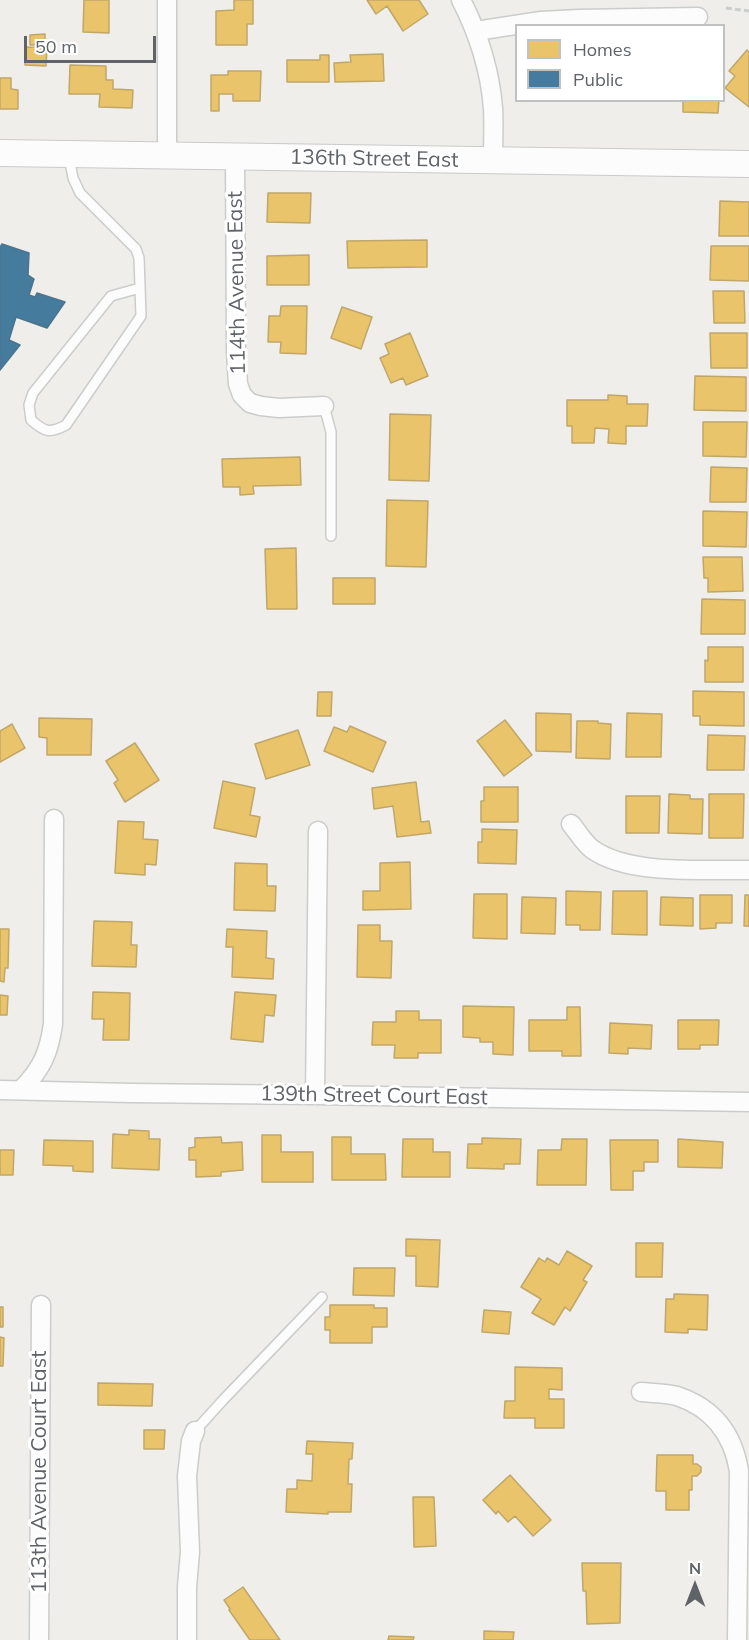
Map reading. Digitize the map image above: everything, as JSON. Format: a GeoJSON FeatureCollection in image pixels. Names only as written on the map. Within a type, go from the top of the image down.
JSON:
{"type":"FeatureCollection","features":[{"type":"Feature","properties":{"kind":"street"},"geometry":{"type":"LineString","coordinates":[[167,0],[167,157]]}},
{"type":"Feature","properties":{"kind":"street"},"geometry":{"type":"LineString","coordinates":[[461,0],[476,31],[488,78],[493,108],[493,160]]}},
{"type":"Feature","properties":{"kind":"street"},"geometry":{"type":"LineString","coordinates":[[522,24],[579,19],[698,17]]}},
{"type":"Feature","properties":{"kind":"street"},"geometry":{"type":"LineString","coordinates":[[476,31],[515,25]]}},
{"type":"Feature","properties":{"kind":"street","name":"136th Street East"},"geometry":{"type":"LineString","coordinates":[[0,153],[749,164]]}},
{"type":"Feature","properties":{"kind":"street","name":"114th Avenue East"},"geometry":{"type":"LineString","coordinates":[[236,158],[238,384],[242,395],[250,403],[261,406],[279,408],[324,406]]}},
{"type":"Feature","properties":{"kind":"street"},"geometry":{"type":"LineString","coordinates":[[22,1089],[35,1075],[45,1055],[51,1040],[53,1024],[54,819]]}},
{"type":"Feature","properties":{"kind":"street"},"geometry":{"type":"LineString","coordinates":[[571,824],[591,848],[611,860],[669,869],[749,870]]}},
{"type":"Feature","properties":{"kind":"street"},"geometry":{"type":"LineString","coordinates":[[315,1095],[318,831]]}},
{"type":"Feature","properties":{"kind":"street","name":"139th Street Court East"},"geometry":{"type":"LineString","coordinates":[[0,1090],[131,1094],[749,1102]]}},
{"type":"Feature","properties":{"kind":"street","name":"113th Avenue Court East"},"geometry":{"type":"LineString","coordinates":[[39,1640],[41,1305]]}},
{"type":"Feature","properties":{"kind":"street"},"geometry":{"type":"LineString","coordinates":[[641,1392],[676,1395],[700,1406],[715,1418],[728,1436],[736,1454],[744,1554],[737,1640]]}},
{"type":"Feature","properties":{"kind":"street"},"geometry":{"type":"LineString","coordinates":[[187,1640],[187,1587],[190,1552],[187,1476],[191,1441],[195,1431]]}},
{"type":"Feature","properties":{"kind":"lane"},"geometry":{"type":"LineString","coordinates":[[68,154],[73,178],[80,193],[136,249],[139,258],[141,316],[66,425],[54,431],[44,430],[31,420],[29,405],[33,393],[111,296],[140,288]]}},
{"type":"Feature","properties":{"kind":"lane"},"geometry":{"type":"LineString","coordinates":[[324,406],[331,432],[331,536]]}},
{"type":"Feature","properties":{"kind":"lane"},"geometry":{"type":"LineString","coordinates":[[195,1431],[322,1297]]}},
{"type":"Feature","properties":{"kind":"path"},"geometry":{"type":"LineString","coordinates":[[726,8],[749,11]]}},
{"type":"Feature","properties":{"kind":"building: Homes"},"geometry":{"type":"Polygon","coordinates":[[[84,0],[109,0],[109,33],[83,32],[84,0]]]}},
{"type":"Feature","properties":{"kind":"building: Homes"},"geometry":{"type":"Polygon","coordinates":[[[234,0],[253,0],[253,24],[247,24],[247,45],[216,45],[216,11],[234,10],[234,0]]]}},
{"type":"Feature","properties":{"kind":"building: Homes"},"geometry":{"type":"Polygon","coordinates":[[[367,0],[419,0],[428,14],[403,31],[387,6],[376,14],[367,0]]]}},
{"type":"Feature","properties":{"kind":"building: Homes"},"geometry":{"type":"Polygon","coordinates":[[[45,34],[45,45],[30,45],[30,35],[45,34]]]}},
{"type":"Feature","properties":{"kind":"building: Homes"},"geometry":{"type":"Polygon","coordinates":[[[26,47],[47,48],[46,66],[25,65],[26,47]]]}},
{"type":"Feature","properties":{"kind":"building: Homes"},"geometry":{"type":"Polygon","coordinates":[[[747,50],[749,52],[749,107],[725,88],[735,76],[729,71],[747,50]]]}},
{"type":"Feature","properties":{"kind":"building: Homes"},"geometry":{"type":"Polygon","coordinates":[[[383,54],[384,81],[335,82],[334,63],[351,62],[350,55],[383,54]]]}},
{"type":"Feature","properties":{"kind":"building: Homes"},"geometry":{"type":"Polygon","coordinates":[[[320,55],[329,55],[329,82],[287,82],[287,60],[320,60],[320,55]]]}},
{"type":"Feature","properties":{"kind":"building: Homes"},"geometry":{"type":"Polygon","coordinates":[[[70,65],[106,66],[106,80],[113,80],[113,89],[133,90],[132,108],[99,107],[100,94],[69,94],[70,65]]]}},
{"type":"Feature","properties":{"kind":"building: Homes"},"geometry":{"type":"Polygon","coordinates":[[[228,71],[261,71],[260,101],[233,101],[233,94],[219,94],[219,111],[211,111],[211,75],[228,75],[228,71]]]}},
{"type":"Feature","properties":{"kind":"building: Homes"},"geometry":{"type":"Polygon","coordinates":[[[0,78],[11,78],[11,89],[18,90],[18,109],[0,109],[0,78]]]}},
{"type":"Feature","properties":{"kind":"building: Homes"},"geometry":{"type":"Polygon","coordinates":[[[683,102],[719,102],[718,113],[683,112],[683,102]]]}},
{"type":"Feature","properties":{"kind":"building: Homes"},"geometry":{"type":"Polygon","coordinates":[[[268,193],[311,193],[310,223],[267,222],[268,193]]]}},
{"type":"Feature","properties":{"kind":"building: Homes"},"geometry":{"type":"Polygon","coordinates":[[[720,201],[749,202],[749,236],[719,236],[720,201]]]}},
{"type":"Feature","properties":{"kind":"building: Homes"},"geometry":{"type":"Polygon","coordinates":[[[427,240],[427,267],[348,268],[347,241],[427,240]]]}},
{"type":"Feature","properties":{"kind":"building: Homes"},"geometry":{"type":"Polygon","coordinates":[[[711,246],[749,246],[749,281],[710,280],[711,246]]]}},
{"type":"Feature","properties":{"kind":"building: Homes"},"geometry":{"type":"Polygon","coordinates":[[[309,255],[309,285],[267,285],[267,256],[309,255]]]}},
{"type":"Feature","properties":{"kind":"building: Homes"},"geometry":{"type":"Polygon","coordinates":[[[713,291],[744,291],[745,323],[714,323],[713,291]]]}},
{"type":"Feature","properties":{"kind":"building: Homes"},"geometry":{"type":"Polygon","coordinates":[[[281,306],[307,306],[306,354],[280,353],[281,342],[268,342],[269,316],[280,316],[281,306]]]}},
{"type":"Feature","properties":{"kind":"building: Homes"},"geometry":{"type":"Polygon","coordinates":[[[342,307],[372,317],[361,349],[331,338],[342,307]]]}},
{"type":"Feature","properties":{"kind":"building: Homes"},"geometry":{"type":"Polygon","coordinates":[[[410,333],[428,376],[406,385],[403,378],[391,383],[380,358],[389,354],[385,344],[410,333]]]}},
{"type":"Feature","properties":{"kind":"building: Homes"},"geometry":{"type":"Polygon","coordinates":[[[710,333],[747,333],[747,368],[711,368],[710,333]]]}},
{"type":"Feature","properties":{"kind":"building: Homes"},"geometry":{"type":"Polygon","coordinates":[[[695,376],[746,377],[746,411],[694,410],[695,376]]]}},
{"type":"Feature","properties":{"kind":"building: Homes"},"geometry":{"type":"Polygon","coordinates":[[[608,395],[627,396],[627,404],[648,404],[647,426],[626,426],[626,444],[608,443],[609,429],[595,428],[594,443],[572,443],[572,426],[567,426],[567,400],[608,400],[608,395]]]}},
{"type":"Feature","properties":{"kind":"building: Homes"},"geometry":{"type":"Polygon","coordinates":[[[390,414],[431,415],[429,481],[389,480],[390,414]]]}},
{"type":"Feature","properties":{"kind":"building: Homes"},"geometry":{"type":"Polygon","coordinates":[[[703,422],[747,422],[746,457],[703,456],[703,422]]]}},
{"type":"Feature","properties":{"kind":"building: Homes"},"geometry":{"type":"Polygon","coordinates":[[[300,457],[301,485],[253,486],[254,494],[240,495],[240,487],[223,487],[222,459],[300,457]]]}},
{"type":"Feature","properties":{"kind":"building: Homes"},"geometry":{"type":"Polygon","coordinates":[[[711,467],[747,468],[746,502],[710,502],[711,467]]]}},
{"type":"Feature","properties":{"kind":"building: Homes"},"geometry":{"type":"Polygon","coordinates":[[[387,500],[428,501],[426,567],[386,566],[387,500]]]}},
{"type":"Feature","properties":{"kind":"building: Homes"},"geometry":{"type":"Polygon","coordinates":[[[703,511],[747,512],[746,547],[703,546],[703,511]]]}},
{"type":"Feature","properties":{"kind":"building: Homes"},"geometry":{"type":"Polygon","coordinates":[[[296,548],[297,609],[267,609],[265,549],[296,548]]]}},
{"type":"Feature","properties":{"kind":"building: Homes"},"geometry":{"type":"Polygon","coordinates":[[[703,557],[742,557],[743,591],[708,592],[708,578],[704,578],[703,557]]]}},
{"type":"Feature","properties":{"kind":"building: Homes"},"geometry":{"type":"Polygon","coordinates":[[[333,578],[375,578],[375,604],[333,604],[333,578]]]}},
{"type":"Feature","properties":{"kind":"building: Homes"},"geometry":{"type":"Polygon","coordinates":[[[702,599],[745,600],[745,634],[701,634],[702,599]]]}},
{"type":"Feature","properties":{"kind":"building: Homes"},"geometry":{"type":"Polygon","coordinates":[[[708,647],[743,647],[743,682],[705,682],[705,660],[708,661],[708,647]]]}},
{"type":"Feature","properties":{"kind":"building: Homes"},"geometry":{"type":"Polygon","coordinates":[[[693,691],[744,692],[744,726],[700,725],[700,716],[693,716],[693,691]]]}},
{"type":"Feature","properties":{"kind":"building: Homes"},"geometry":{"type":"Polygon","coordinates":[[[318,692],[332,692],[331,716],[317,716],[318,692]]]}},
{"type":"Feature","properties":{"kind":"building: Homes"},"geometry":{"type":"Polygon","coordinates":[[[536,713],[571,714],[571,752],[536,751],[536,713]]]}},
{"type":"Feature","properties":{"kind":"building: Homes"},"geometry":{"type":"Polygon","coordinates":[[[627,713],[662,714],[661,757],[626,757],[627,713]]]}},
{"type":"Feature","properties":{"kind":"building: Homes"},"geometry":{"type":"Polygon","coordinates":[[[39,718],[92,719],[91,755],[47,755],[47,738],[39,737],[39,718]]]}},
{"type":"Feature","properties":{"kind":"building: Homes"},"geometry":{"type":"Polygon","coordinates":[[[505,720],[532,755],[504,776],[477,741],[505,720]]]}},
{"type":"Feature","properties":{"kind":"building: Homes"},"geometry":{"type":"Polygon","coordinates":[[[577,721],[598,721],[598,723],[611,724],[610,759],[576,758],[577,721]]]}},
{"type":"Feature","properties":{"kind":"building: Homes"},"geometry":{"type":"Polygon","coordinates":[[[12,724],[25,748],[0,762],[0,731],[12,724]]]}},
{"type":"Feature","properties":{"kind":"building: Homes"},"geometry":{"type":"Polygon","coordinates":[[[350,726],[386,742],[373,772],[324,751],[334,727],[347,732],[350,726]]]}},
{"type":"Feature","properties":{"kind":"building: Homes"},"geometry":{"type":"Polygon","coordinates":[[[298,730],[310,765],[266,779],[255,744],[298,730]]]}},
{"type":"Feature","properties":{"kind":"building: Homes"},"geometry":{"type":"Polygon","coordinates":[[[708,735],[745,736],[744,770],[707,770],[708,735]]]}},
{"type":"Feature","properties":{"kind":"building: Homes"},"geometry":{"type":"Polygon","coordinates":[[[135,743],[159,780],[125,802],[114,783],[118,780],[106,761],[135,743]]]}},
{"type":"Feature","properties":{"kind":"building: Homes"},"geometry":{"type":"Polygon","coordinates":[[[223,781],[255,788],[250,815],[260,817],[256,837],[214,828],[223,781]]]}},
{"type":"Feature","properties":{"kind":"building: Homes"},"geometry":{"type":"Polygon","coordinates":[[[416,782],[421,822],[429,821],[431,833],[397,837],[393,806],[374,809],[372,788],[416,782]]]}},
{"type":"Feature","properties":{"kind":"building: Homes"},"geometry":{"type":"Polygon","coordinates":[[[484,787],[518,787],[518,822],[481,822],[484,787]]]}},
{"type":"Feature","properties":{"kind":"building: Homes"},"geometry":{"type":"Polygon","coordinates":[[[669,794],[690,795],[690,799],[703,799],[702,834],[668,833],[669,794]]]}},
{"type":"Feature","properties":{"kind":"building: Homes"},"geometry":{"type":"Polygon","coordinates":[[[709,794],[744,794],[743,838],[709,838],[709,794]]]}},
{"type":"Feature","properties":{"kind":"building: Homes"},"geometry":{"type":"Polygon","coordinates":[[[626,796],[660,796],[659,833],[626,833],[626,796]]]}},
{"type":"Feature","properties":{"kind":"building: Homes"},"geometry":{"type":"Polygon","coordinates":[[[118,821],[144,822],[143,839],[158,840],[156,865],[145,864],[145,875],[115,873],[118,821]]]}},
{"type":"Feature","properties":{"kind":"building: Homes"},"geometry":{"type":"Polygon","coordinates":[[[482,829],[517,830],[516,864],[478,863],[478,842],[482,842],[482,829]]]}},
{"type":"Feature","properties":{"kind":"building: Homes"},"geometry":{"type":"Polygon","coordinates":[[[410,862],[411,909],[363,910],[363,891],[380,891],[380,863],[410,862]]]}},
{"type":"Feature","properties":{"kind":"building: Homes"},"geometry":{"type":"Polygon","coordinates":[[[235,863],[267,864],[267,886],[276,886],[275,911],[234,910],[235,863]]]}},
{"type":"Feature","properties":{"kind":"building: Homes"},"geometry":{"type":"Polygon","coordinates":[[[566,891],[601,892],[600,930],[580,930],[580,925],[566,925],[566,891]]]}},
{"type":"Feature","properties":{"kind":"building: Homes"},"geometry":{"type":"Polygon","coordinates":[[[613,891],[647,891],[647,935],[612,934],[613,891]]]}},
{"type":"Feature","properties":{"kind":"building: Homes"},"geometry":{"type":"Polygon","coordinates":[[[474,894],[507,894],[507,939],[473,938],[474,894]]]}},
{"type":"Feature","properties":{"kind":"building: Homes"},"geometry":{"type":"Polygon","coordinates":[[[700,895],[732,895],[732,923],[716,923],[716,928],[700,929],[700,895]]]}},
{"type":"Feature","properties":{"kind":"building: Homes"},"geometry":{"type":"Polygon","coordinates":[[[745,895],[749,895],[749,926],[744,926],[745,895]]]}},
{"type":"Feature","properties":{"kind":"building: Homes"},"geometry":{"type":"Polygon","coordinates":[[[522,897],[556,898],[555,934],[521,933],[522,897]]]}},
{"type":"Feature","properties":{"kind":"building: Homes"},"geometry":{"type":"Polygon","coordinates":[[[661,897],[693,898],[693,926],[660,925],[661,897]]]}},
{"type":"Feature","properties":{"kind":"building: Homes"},"geometry":{"type":"Polygon","coordinates":[[[94,921],[132,922],[131,945],[137,945],[136,967],[92,966],[94,921]]]}},
{"type":"Feature","properties":{"kind":"building: Homes"},"geometry":{"type":"Polygon","coordinates":[[[358,925],[380,925],[380,941],[392,941],[391,978],[357,977],[358,925]]]}},
{"type":"Feature","properties":{"kind":"building: Homes"},"geometry":{"type":"Polygon","coordinates":[[[0,929],[9,929],[8,968],[5,968],[4,982],[0,981],[0,929]]]}},
{"type":"Feature","properties":{"kind":"building: Homes"},"geometry":{"type":"Polygon","coordinates":[[[227,929],[267,931],[266,958],[274,959],[273,979],[232,977],[233,947],[226,947],[227,929]]]}},
{"type":"Feature","properties":{"kind":"building: Homes"},"geometry":{"type":"Polygon","coordinates":[[[93,992],[130,993],[129,1040],[103,1040],[104,1019],[92,1019],[93,992]]]}},
{"type":"Feature","properties":{"kind":"building: Homes"},"geometry":{"type":"Polygon","coordinates":[[[235,992],[276,995],[274,1016],[265,1015],[263,1042],[231,1039],[235,992]]]}},
{"type":"Feature","properties":{"kind":"building: Homes"},"geometry":{"type":"Polygon","coordinates":[[[0,995],[8,996],[7,1015],[0,1015],[0,995]]]}},
{"type":"Feature","properties":{"kind":"building: Homes"},"geometry":{"type":"Polygon","coordinates":[[[463,1006],[514,1007],[513,1055],[493,1054],[493,1042],[480,1042],[480,1038],[463,1037],[463,1006]]]}},
{"type":"Feature","properties":{"kind":"building: Homes"},"geometry":{"type":"Polygon","coordinates":[[[567,1007],[580,1007],[581,1056],[562,1056],[562,1051],[529,1051],[529,1020],[567,1020],[567,1007]]]}},
{"type":"Feature","properties":{"kind":"building: Homes"},"geometry":{"type":"Polygon","coordinates":[[[396,1011],[419,1011],[419,1020],[441,1020],[441,1053],[418,1053],[418,1058],[394,1058],[395,1045],[372,1045],[373,1022],[396,1022],[396,1011]]]}},
{"type":"Feature","properties":{"kind":"building: Homes"},"geometry":{"type":"Polygon","coordinates":[[[678,1020],[719,1020],[718,1045],[700,1045],[700,1049],[678,1049],[678,1020]]]}},
{"type":"Feature","properties":{"kind":"building: Homes"},"geometry":{"type":"Polygon","coordinates":[[[610,1023],[652,1025],[651,1049],[628,1048],[628,1054],[609,1053],[610,1023]]]}},
{"type":"Feature","properties":{"kind":"building: Homes"},"geometry":{"type":"Polygon","coordinates":[[[129,1130],[149,1131],[149,1139],[160,1139],[159,1170],[112,1168],[113,1134],[129,1135],[129,1130]]]}},
{"type":"Feature","properties":{"kind":"building: Homes"},"geometry":{"type":"Polygon","coordinates":[[[262,1135],[281,1135],[281,1152],[313,1152],[313,1182],[262,1182],[262,1135]]]}},
{"type":"Feature","properties":{"kind":"building: Homes"},"geometry":{"type":"Polygon","coordinates":[[[221,1137],[222,1143],[242,1142],[243,1170],[221,1172],[221,1176],[196,1177],[196,1160],[189,1160],[189,1148],[195,1147],[195,1138],[221,1137]]]}},
{"type":"Feature","properties":{"kind":"building: Homes"},"geometry":{"type":"Polygon","coordinates":[[[332,1137],[351,1137],[351,1154],[385,1154],[386,1180],[332,1180],[332,1137]]]}},
{"type":"Feature","properties":{"kind":"building: Homes"},"geometry":{"type":"Polygon","coordinates":[[[482,1138],[521,1139],[520,1164],[504,1164],[504,1169],[467,1168],[468,1144],[482,1144],[482,1138]]]}},
{"type":"Feature","properties":{"kind":"building: Homes"},"geometry":{"type":"Polygon","coordinates":[[[403,1139],[433,1139],[433,1152],[450,1152],[450,1177],[402,1177],[403,1139]]]}},
{"type":"Feature","properties":{"kind":"building: Homes"},"geometry":{"type":"Polygon","coordinates":[[[562,1139],[587,1139],[586,1185],[537,1185],[538,1150],[561,1150],[562,1139]]]}},
{"type":"Feature","properties":{"kind":"building: Homes"},"geometry":{"type":"Polygon","coordinates":[[[678,1139],[723,1142],[722,1168],[678,1167],[678,1139]]]}},
{"type":"Feature","properties":{"kind":"building: Homes"},"geometry":{"type":"Polygon","coordinates":[[[44,1140],[93,1141],[93,1172],[73,1171],[73,1166],[43,1165],[44,1140]]]}},
{"type":"Feature","properties":{"kind":"building: Homes"},"geometry":{"type":"Polygon","coordinates":[[[610,1140],[658,1140],[658,1162],[644,1162],[644,1171],[633,1171],[633,1190],[611,1190],[610,1140]]]}},
{"type":"Feature","properties":{"kind":"building: Homes"},"geometry":{"type":"Polygon","coordinates":[[[0,1150],[14,1150],[13,1175],[0,1175],[0,1150]]]}},
{"type":"Feature","properties":{"kind":"building: Homes"},"geometry":{"type":"Polygon","coordinates":[[[406,1239],[440,1240],[438,1287],[416,1286],[416,1256],[406,1256],[406,1239]]]}},
{"type":"Feature","properties":{"kind":"building: Homes"},"geometry":{"type":"Polygon","coordinates":[[[636,1243],[663,1243],[662,1277],[636,1277],[636,1243]]]}},
{"type":"Feature","properties":{"kind":"building: Homes"},"geometry":{"type":"Polygon","coordinates":[[[567,1251],[592,1266],[583,1280],[587,1282],[570,1311],[565,1307],[554,1325],[532,1313],[541,1299],[521,1287],[539,1258],[545,1262],[547,1258],[559,1265],[567,1251]]]}},
{"type":"Feature","properties":{"kind":"building: Homes"},"geometry":{"type":"Polygon","coordinates":[[[354,1268],[395,1268],[394,1296],[353,1295],[354,1268]]]}},
{"type":"Feature","properties":{"kind":"building: Homes"},"geometry":{"type":"Polygon","coordinates":[[[674,1294],[708,1295],[707,1330],[688,1329],[688,1333],[665,1332],[666,1299],[674,1299],[674,1294]]]}},
{"type":"Feature","properties":{"kind":"building: Homes"},"geometry":{"type":"Polygon","coordinates":[[[330,1305],[374,1305],[374,1308],[387,1308],[387,1327],[372,1327],[372,1343],[330,1343],[330,1330],[325,1330],[325,1317],[330,1317],[330,1305]]]}},
{"type":"Feature","properties":{"kind":"building: Homes"},"geometry":{"type":"Polygon","coordinates":[[[0,1307],[3,1307],[3,1327],[0,1327],[0,1307]]]}},
{"type":"Feature","properties":{"kind":"building: Homes"},"geometry":{"type":"Polygon","coordinates":[[[484,1310],[511,1312],[509,1334],[482,1332],[484,1310]]]}},
{"type":"Feature","properties":{"kind":"building: Homes"},"geometry":{"type":"Polygon","coordinates":[[[0,1337],[4,1338],[3,1366],[0,1366],[0,1337]]]}},
{"type":"Feature","properties":{"kind":"building: Homes"},"geometry":{"type":"Polygon","coordinates":[[[515,1367],[562,1368],[562,1390],[549,1389],[549,1399],[564,1399],[564,1428],[535,1428],[535,1418],[504,1418],[505,1401],[515,1401],[515,1367]]]}},
{"type":"Feature","properties":{"kind":"building: Homes"},"geometry":{"type":"Polygon","coordinates":[[[98,1383],[153,1384],[152,1406],[98,1405],[98,1383]]]}},
{"type":"Feature","properties":{"kind":"building: Homes"},"geometry":{"type":"Polygon","coordinates":[[[144,1430],[165,1430],[164,1449],[144,1449],[144,1430]]]}},
{"type":"Feature","properties":{"kind":"building: Homes"},"geometry":{"type":"Polygon","coordinates":[[[307,1441],[353,1443],[352,1459],[349,1459],[348,1484],[352,1484],[351,1512],[328,1512],[328,1514],[286,1512],[287,1489],[297,1489],[297,1480],[312,1481],[313,1454],[306,1454],[307,1441]]]}},
{"type":"Feature","properties":{"kind":"building: Homes"},"geometry":{"type":"Polygon","coordinates":[[[657,1455],[693,1455],[693,1464],[701,1467],[701,1472],[697,1476],[692,1476],[689,1510],[666,1510],[666,1491],[656,1491],[657,1455]]]}},
{"type":"Feature","properties":{"kind":"building: Homes"},"geometry":{"type":"Polygon","coordinates":[[[510,1475],[551,1520],[533,1536],[515,1516],[508,1522],[498,1511],[496,1514],[483,1500],[510,1475]]]}},
{"type":"Feature","properties":{"kind":"building: Homes"},"geometry":{"type":"Polygon","coordinates":[[[413,1497],[434,1497],[436,1546],[414,1547],[413,1497]]]}},
{"type":"Feature","properties":{"kind":"building: Homes"},"geometry":{"type":"Polygon","coordinates":[[[582,1563],[621,1563],[620,1623],[587,1624],[582,1563]]]}},
{"type":"Feature","properties":{"kind":"building: Homes"},"geometry":{"type":"Polygon","coordinates":[[[243,1587],[280,1640],[250,1640],[229,1610],[224,1600],[243,1587]]]}},
{"type":"Feature","properties":{"kind":"building: Homes"},"geometry":{"type":"Polygon","coordinates":[[[484,1631],[514,1632],[513,1640],[484,1640],[484,1631]]]}},
{"type":"Feature","properties":{"kind":"building: Homes"},"geometry":{"type":"Polygon","coordinates":[[[389,1636],[414,1637],[413,1640],[388,1640],[389,1636]]]}},
{"type":"Feature","properties":{"kind":"building: Public"},"geometry":{"type":"Polygon","coordinates":[[[2,244],[29,253],[28,275],[34,279],[29,295],[35,297],[37,293],[65,302],[47,328],[16,317],[9,340],[20,345],[0,370],[0,247],[2,244]]]}}]}
